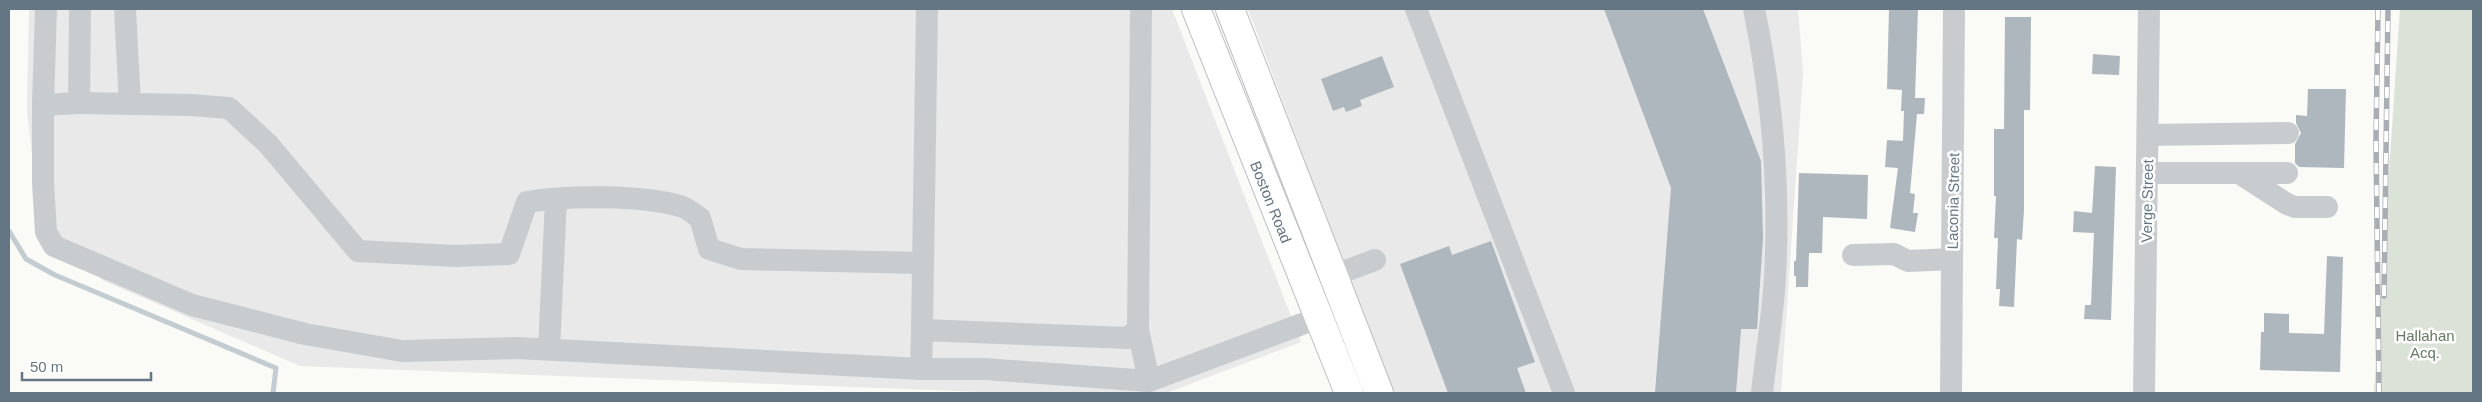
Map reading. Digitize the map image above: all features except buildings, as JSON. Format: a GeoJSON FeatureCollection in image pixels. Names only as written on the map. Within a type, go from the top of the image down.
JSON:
{"type":"FeatureCollection","features":[{"type":"Feature","properties":{"kind":"main road","name":"Boston Road"},"geometry":{"type":"LineString","coordinates":[[1196,9],[1349,393]]}},
{"type":"Feature","properties":{"kind":"main road","name":"Boston Road"},"geometry":{"type":"LineString","coordinates":[[1230,9],[1379,393]]}},
{"type":"Feature","properties":{"kind":"street"},"geometry":{"type":"LineString","coordinates":[[46,9],[43,183],[46,232],[54,246],[192,305],[312,336],[402,351],[511,348],[549,349],[921,370],[985,369],[1149,381],[1318,318]]}},
{"type":"Feature","properties":{"kind":"street"},"geometry":{"type":"LineString","coordinates":[[79,103],[80,9]]}},
{"type":"Feature","properties":{"kind":"street"},"geometry":{"type":"LineString","coordinates":[[125,9],[130,104]]}},
{"type":"Feature","properties":{"kind":"street"},"geometry":{"type":"LineString","coordinates":[[921,370],[927,9]]}},
{"type":"Feature","properties":{"kind":"street"},"geometry":{"type":"LineString","coordinates":[[1141,9],[1138,329],[1149,381]]}},
{"type":"Feature","properties":{"kind":"street"},"geometry":{"type":"LineString","coordinates":[[1416,9],[1564,393]]}},
{"type":"Feature","properties":{"kind":"street"},"geometry":{"type":"LineString","coordinates":[[1754,9],[1766,67],[1776,181],[1775,277],[1762,393]]}},
{"type":"Feature","properties":{"kind":"street","name":"Laconia Street"},"geometry":{"type":"LineString","coordinates":[[1951,393],[1954,9]]}},
{"type":"Feature","properties":{"kind":"street","name":"Verge Street"},"geometry":{"type":"LineString","coordinates":[[2144,393],[2149,9]]}},
{"type":"Feature","properties":{"kind":"street"},"geometry":{"type":"LineString","coordinates":[[44,105],[79,103],[228,108],[268,144],[358,251],[455,256],[509,254],[527,202],[556,199],[608,198],[682,206],[700,218],[709,249],[741,259],[923,263]]}},
{"type":"Feature","properties":{"kind":"street"},"geometry":{"type":"LineString","coordinates":[[2148,136],[2288,133]]}},
{"type":"Feature","properties":{"kind":"street"},"geometry":{"type":"LineString","coordinates":[[2148,173],[2287,173]]}},
{"type":"Feature","properties":{"kind":"street"},"geometry":{"type":"LineString","coordinates":[[2239,173],[2287,204],[2295,207],[2327,207]]}},
{"type":"Feature","properties":{"kind":"street"},"geometry":{"type":"LineString","coordinates":[[549,349],[556,199]]}},
{"type":"Feature","properties":{"kind":"street"},"geometry":{"type":"LineString","coordinates":[[1853,255],[1894,254],[1908,261],[1952,259]]}},
{"type":"Feature","properties":{"kind":"street"},"geometry":{"type":"LineString","coordinates":[[1332,276],[1375,260]]}},
{"type":"Feature","properties":{"kind":"street"},"geometry":{"type":"LineString","coordinates":[[922,330],[1128,338],[1138,329]]}},
{"type":"Feature","properties":{"kind":"shaded area"},"geometry":{"type":"Polygon","coordinates":[[[29,9],[1172,9],[1301,342],[1166,393],[1008,393],[300,366],[102,280],[39,218],[27,110],[29,9]]]}},
{"type":"Feature","properties":{"kind":"shaded area"},"geometry":{"type":"Polygon","coordinates":[[[1248,9],[1798,9],[1803,73],[1781,393],[1392,393],[1248,9]]]}},
{"type":"Feature","properties":{"kind":"green space","name":"Hallahan Acq."},"geometry":{"type":"Polygon","coordinates":[[[2400,9],[2473,9],[2473,393],[2374,393],[2400,9]]]}},
{"type":"Feature","properties":{"kind":"waterway"},"geometry":{"type":"LineString","coordinates":[[9,231],[26,259],[55,275],[276,368],[273,393]]}},
{"type":"Feature","properties":{"kind":"railway"},"geometry":{"type":"LineString","coordinates":[[2378,9],[2376,139],[2379,393]]}},
{"type":"Feature","properties":{"kind":"railway"},"geometry":{"type":"LineString","coordinates":[[2384,296],[2388,9]]}}]}
